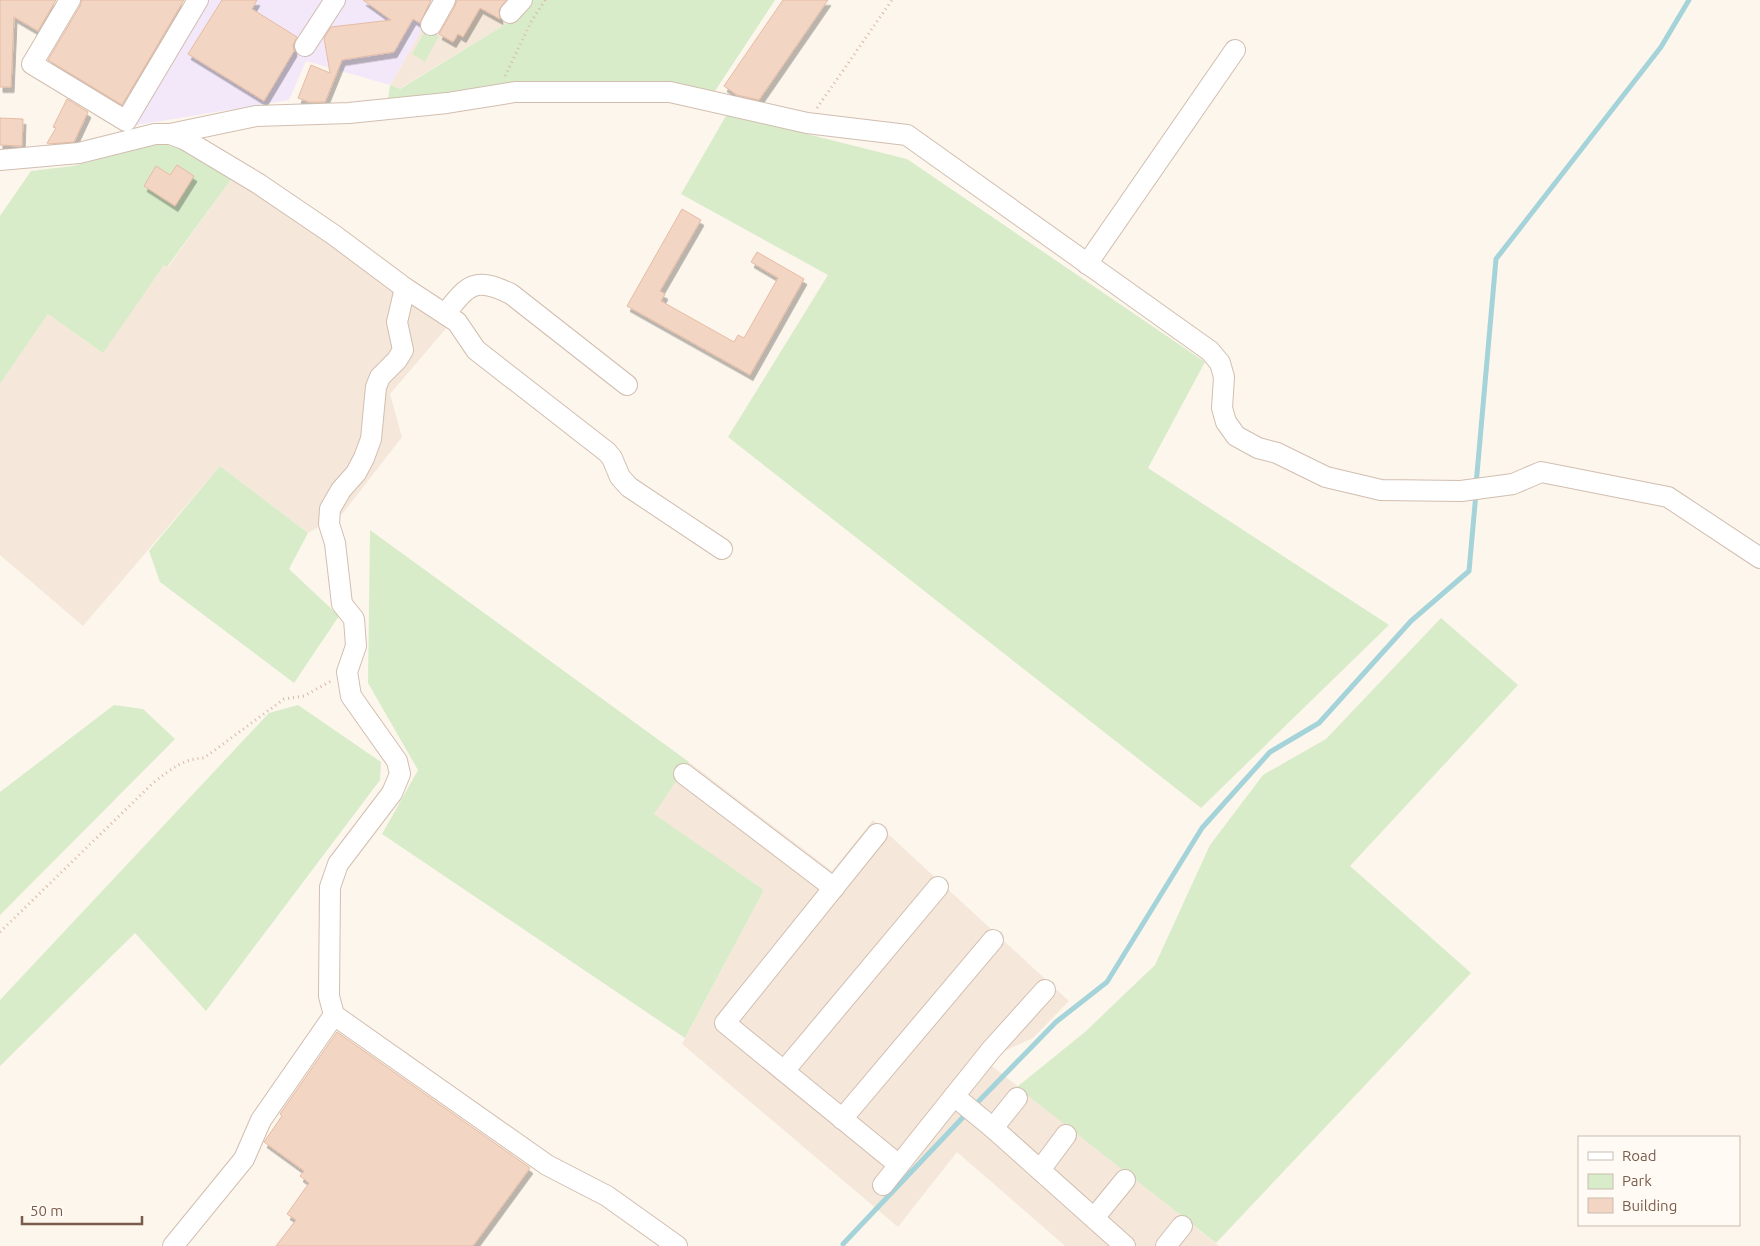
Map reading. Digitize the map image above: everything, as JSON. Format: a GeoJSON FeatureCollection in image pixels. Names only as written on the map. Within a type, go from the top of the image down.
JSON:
{"type":"FeatureCollection","features":[{"type":"Feature","properties":{"kind":"street"},"geometry":{"type":"LineString","coordinates":[[70,0],[32,64],[126,121],[198,0]]}},
{"type":"Feature","properties":{"kind":"street"},"geometry":{"type":"LineString","coordinates":[[305,46],[335,0]]}},
{"type":"Feature","properties":{"kind":"street"},"geometry":{"type":"LineString","coordinates":[[430,25],[445,0]]}},
{"type":"Feature","properties":{"kind":"street"},"geometry":{"type":"LineString","coordinates":[[1086,264],[1234,50]]}},
{"type":"Feature","properties":{"kind":"street"},"geometry":{"type":"LineString","coordinates":[[0,160],[79,153],[154,134],[170,134],[256,116],[349,113],[447,103],[515,92],[670,92],[807,123],[907,135],[1210,351],[1220,363],[1224,377],[1222,408],[1226,422],[1236,436],[1258,448],[1277,453],[1326,477],[1381,490],[1461,491],[1514,484],[1542,472],[1668,497],[1760,558]]}},
{"type":"Feature","properties":{"kind":"street"},"geometry":{"type":"LineString","coordinates":[[170,134],[184,139],[259,184],[334,235],[405,288],[457,322],[476,350],[607,452],[612,458],[620,478],[722,549]]}},
{"type":"Feature","properties":{"kind":"street"},"geometry":{"type":"LineString","coordinates":[[445,314],[464,290],[475,284],[494,285],[511,294],[627,385]]}},
{"type":"Feature","properties":{"kind":"street"},"geometry":{"type":"LineString","coordinates":[[405,288],[397,322],[403,350],[397,360],[380,377],[376,387],[371,439],[364,458],[356,473],[341,490],[330,509],[329,524],[335,543],[342,604],[354,619],[356,646],[347,672],[351,696],[397,761],[400,774],[392,793],[338,864],[330,887],[328,996],[334,1015],[547,1164],[607,1196],[676,1246]]}},
{"type":"Feature","properties":{"kind":"street"},"geometry":{"type":"LineString","coordinates":[[684,774],[834,888]]}},
{"type":"Feature","properties":{"kind":"street"},"geometry":{"type":"LineString","coordinates":[[877,834],[725,1023],[899,1165]]}},
{"type":"Feature","properties":{"kind":"street"},"geometry":{"type":"LineString","coordinates":[[784,1071],[938,887]]}},
{"type":"Feature","properties":{"kind":"street"},"geometry":{"type":"LineString","coordinates":[[842,1119],[993,940]]}},
{"type":"Feature","properties":{"kind":"street"},"geometry":{"type":"LineString","coordinates":[[883,1184],[991,1050],[1044,990]]}},
{"type":"Feature","properties":{"kind":"street"},"geometry":{"type":"LineString","coordinates":[[174,1246],[244,1159],[261,1120],[334,1015]]}},
{"type":"Feature","properties":{"kind":"street"},"geometry":{"type":"LineString","coordinates":[[954,1096],[993,1128],[1125,1246]]}},
{"type":"Feature","properties":{"kind":"street"},"geometry":{"type":"LineString","coordinates":[[993,1128],[1017,1098]]}},
{"type":"Feature","properties":{"kind":"street"},"geometry":{"type":"LineString","coordinates":[[1040,1170],[1066,1135]]}},
{"type":"Feature","properties":{"kind":"street"},"geometry":{"type":"LineString","coordinates":[[1094,1218],[1125,1180]]}},
{"type":"Feature","properties":{"kind":"street"},"geometry":{"type":"LineString","coordinates":[[1166,1246],[1182,1226]]}},
{"type":"Feature","properties":{"kind":"path"},"geometry":{"type":"LineString","coordinates":[[497,95],[531,22],[545,0]]}},
{"type":"Feature","properties":{"kind":"path"},"geometry":{"type":"LineString","coordinates":[[807,123],[892,0]]}},
{"type":"Feature","properties":{"kind":"path"},"geometry":{"type":"LineString","coordinates":[[0,932],[154,782],[171,769],[189,759],[204,758],[284,699],[304,696],[347,672]]}},
{"type":"Feature","properties":{"kind":"shaded area"},"geometry":{"type":"Polygon","coordinates":[[[202,0],[439,0],[390,85],[306,61],[289,100],[124,127],[202,0]]]}},
{"type":"Feature","properties":{"kind":"shaded area"},"geometry":{"type":"Polygon","coordinates":[[[439,0],[528,0],[519,16],[399,89],[390,85],[439,0]]]}},
{"type":"Feature","properties":{"kind":"shaded area"},"geometry":{"type":"Polygon","coordinates":[[[232,178],[449,325],[390,394],[402,437],[343,513],[308,533],[220,466],[83,626],[0,555],[0,384],[48,314],[102,352],[164,265],[168,267],[232,178]]]}},
{"type":"Feature","properties":{"kind":"shaded area"},"geometry":{"type":"Polygon","coordinates":[[[689,762],[832,871],[873,820],[1069,1001],[1033,1038],[1002,1052],[992,1066],[1219,1246],[1065,1246],[957,1152],[898,1227],[682,1044],[764,890],[653,814],[689,762]]]}},
{"type":"Feature","properties":{"kind":"green space"},"geometry":{"type":"Polygon","coordinates":[[[528,0],[775,0],[711,97],[508,88],[388,99],[390,85],[400,89],[519,16],[528,0]]]}},
{"type":"Feature","properties":{"kind":"green space"},"geometry":{"type":"Polygon","coordinates":[[[426,29],[439,36],[425,62],[412,54],[426,29]]]}},
{"type":"Feature","properties":{"kind":"green space"},"geometry":{"type":"Polygon","coordinates":[[[727,114],[907,159],[1205,362],[1148,468],[1389,625],[1201,808],[728,437],[828,275],[681,194],[727,114]]]}},
{"type":"Feature","properties":{"kind":"green space"},"geometry":{"type":"Polygon","coordinates":[[[167,141],[232,178],[167,267],[164,265],[103,353],[48,314],[0,384],[0,216],[31,171],[73,166],[167,141]]]}},
{"type":"Feature","properties":{"kind":"green space"},"geometry":{"type":"Polygon","coordinates":[[[220,466],[308,533],[289,569],[339,616],[294,683],[160,582],[149,551],[220,466]]]}},
{"type":"Feature","properties":{"kind":"green space"},"geometry":{"type":"Polygon","coordinates":[[[370,530],[689,762],[654,814],[764,890],[685,1038],[382,834],[418,770],[368,683],[370,530]]]}},
{"type":"Feature","properties":{"kind":"green space"},"geometry":{"type":"Polygon","coordinates":[[[1441,618],[1518,685],[1350,866],[1471,973],[1216,1243],[1017,1087],[1085,1032],[1155,965],[1210,845],[1263,775],[1326,739],[1441,618]]]}},
{"type":"Feature","properties":{"kind":"green space"},"geometry":{"type":"Polygon","coordinates":[[[114,705],[143,709],[175,739],[0,915],[0,792],[114,705]]]}},
{"type":"Feature","properties":{"kind":"green space"},"geometry":{"type":"Polygon","coordinates":[[[298,705],[381,762],[380,780],[206,1011],[135,933],[0,1066],[0,1000],[269,713],[298,705]]]}},
{"type":"Feature","properties":{"kind":"building"},"geometry":{"type":"Polygon","coordinates":[[[0,0],[56,0],[38,31],[14,17],[11,87],[0,87],[0,0]]]}},
{"type":"Feature","properties":{"kind":"building"},"geometry":{"type":"Polygon","coordinates":[[[82,0],[184,0],[122,105],[48,60],[82,0]]]}},
{"type":"Feature","properties":{"kind":"building"},"geometry":{"type":"Polygon","coordinates":[[[222,0],[257,0],[252,9],[297,37],[293,45],[294,51],[264,101],[188,54],[222,0]]]}},
{"type":"Feature","properties":{"kind":"building"},"geometry":{"type":"Polygon","coordinates":[[[363,0],[431,0],[420,23],[413,19],[394,52],[342,60],[325,102],[309,102],[298,98],[311,65],[330,73],[324,38],[331,27],[391,20],[363,0]]]}},
{"type":"Feature","properties":{"kind":"building"},"geometry":{"type":"Polygon","coordinates":[[[457,0],[506,0],[499,10],[500,19],[480,8],[463,37],[458,34],[453,42],[439,34],[457,0]]]}},
{"type":"Feature","properties":{"kind":"building"},"geometry":{"type":"Polygon","coordinates":[[[783,0],[828,0],[759,100],[737,95],[724,86],[783,0]]]}},
{"type":"Feature","properties":{"kind":"building"},"geometry":{"type":"Polygon","coordinates":[[[67,99],[88,112],[74,142],[49,144],[47,143],[56,128],[53,127],[67,99]]]}},
{"type":"Feature","properties":{"kind":"building"},"geometry":{"type":"Polygon","coordinates":[[[0,118],[23,119],[22,146],[0,145],[0,118]]]}},
{"type":"Feature","properties":{"kind":"building"},"geometry":{"type":"Polygon","coordinates":[[[177,165],[194,176],[175,206],[144,186],[156,166],[170,175],[177,165]]]}},
{"type":"Feature","properties":{"kind":"building"},"geometry":{"type":"Polygon","coordinates":[[[682,209],[701,220],[660,291],[665,294],[661,301],[734,342],[738,335],[744,338],[778,278],[751,262],[757,252],[804,279],[750,375],[627,306],[682,209]]]}},
{"type":"Feature","properties":{"kind":"building"},"geometry":{"type":"Polygon","coordinates":[[[337,1032],[530,1168],[473,1246],[276,1246],[296,1220],[287,1214],[309,1183],[300,1176],[304,1171],[264,1142],[282,1116],[280,1114],[337,1032]]]}},
{"type":"Feature","properties":{"kind":"waterway"},"geometry":{"type":"LineString","coordinates":[[1476,485],[1496,259],[1661,47],[1689,0]]}},
{"type":"Feature","properties":{"kind":"waterway"},"geometry":{"type":"LineString","coordinates":[[974,1106],[1056,1022],[1107,982],[1202,828],[1270,752],[1319,723],[1411,621],[1469,571],[1476,493]]}},
{"type":"Feature","properties":{"kind":"waterway"},"geometry":{"type":"LineString","coordinates":[[843,1244],[968,1112]]}}]}
